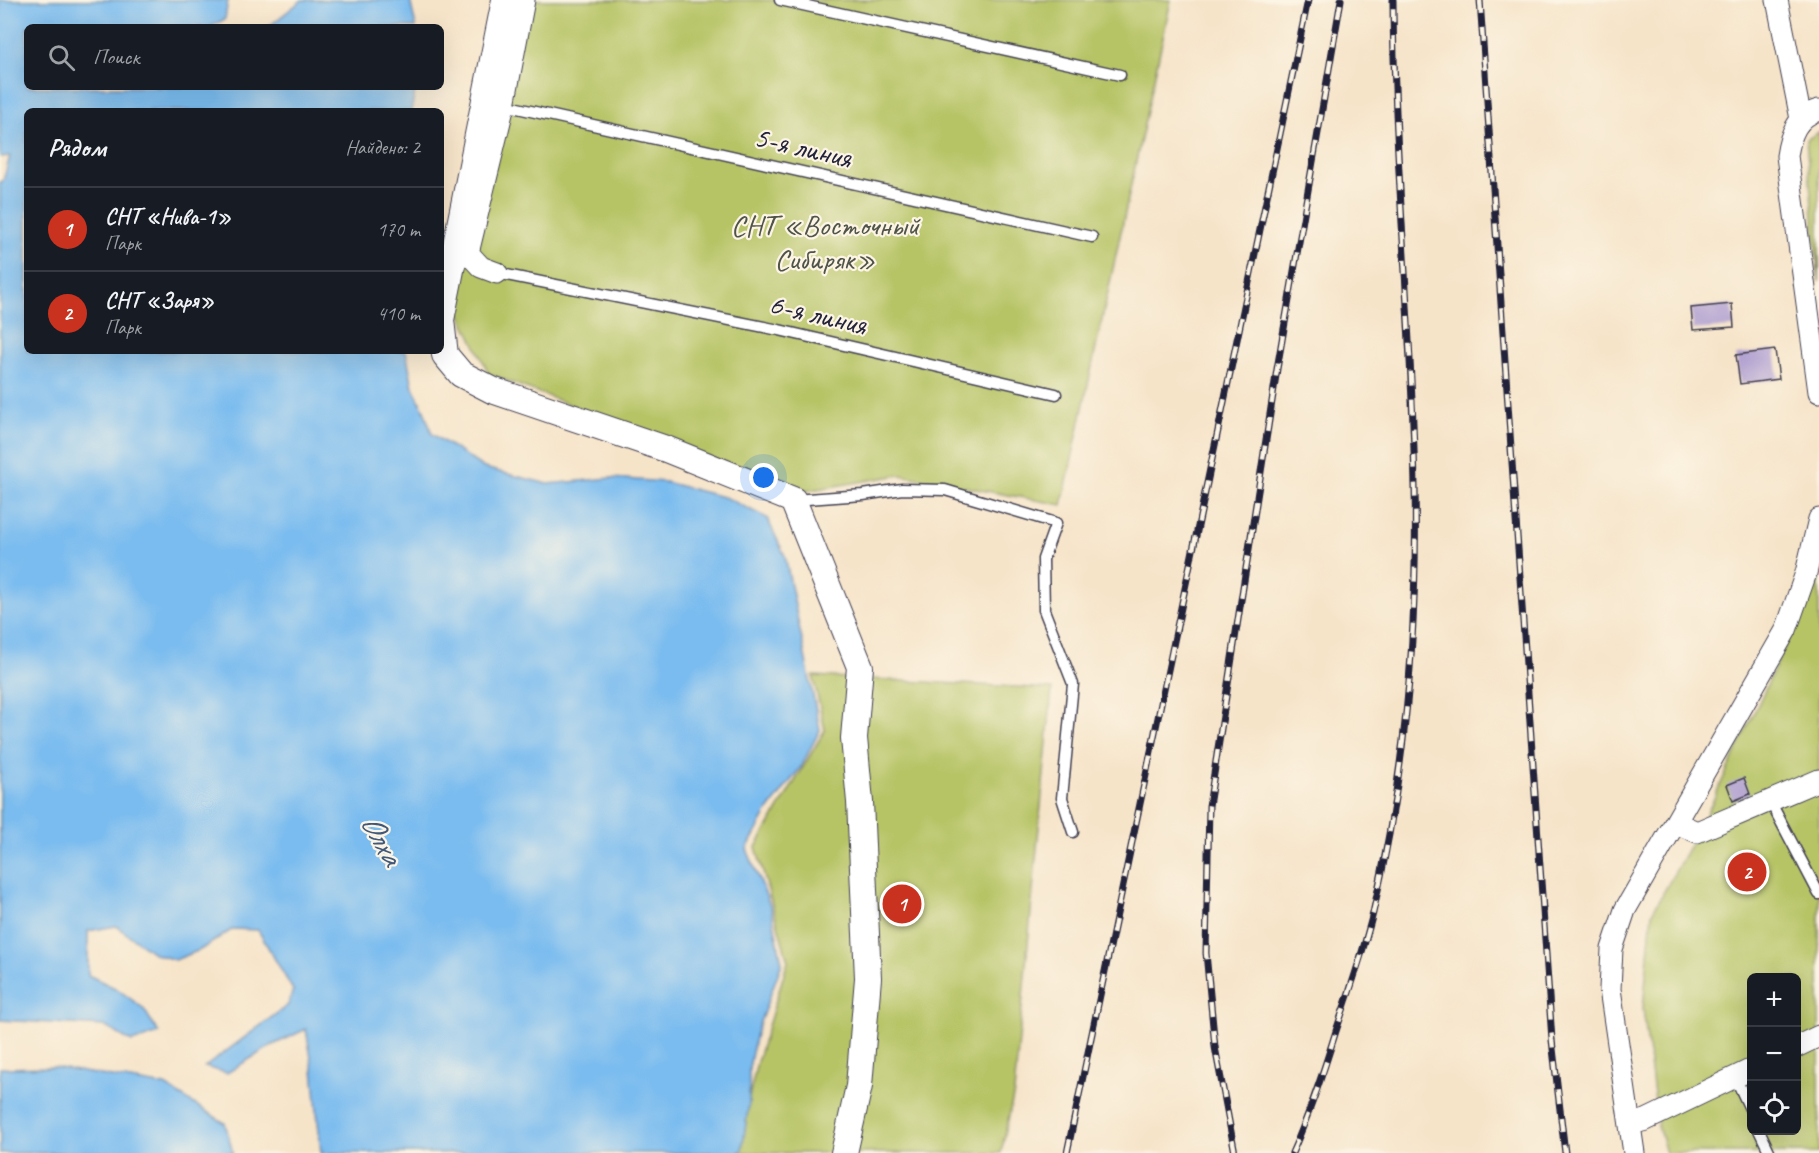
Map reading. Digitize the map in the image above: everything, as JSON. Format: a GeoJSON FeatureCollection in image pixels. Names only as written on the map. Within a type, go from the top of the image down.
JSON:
{"type":"FeatureCollection","features":[{"type":"Feature","properties":{"kind":"street"},"geometry":{"type":"LineString","coordinates":[[444,305],[505,0]]}},
{"type":"Feature","properties":{"kind":"street"},"geometry":{"type":"LineString","coordinates":[[497,273],[481,267],[468,253],[504,105],[524,0]]}},
{"type":"Feature","properties":{"kind":"street"},"geometry":{"type":"LineString","coordinates":[[1777,0],[1810,115],[1790,135],[1786,156],[1819,392]]}},
{"type":"Feature","properties":{"kind":"street"},"geometry":{"type":"LineString","coordinates":[[444,346],[445,355],[460,374],[492,390],[666,449],[793,500],[860,667],[854,738],[860,802],[868,978],[859,1086],[844,1153]]}},
{"type":"Feature","properties":{"kind":"street"},"geometry":{"type":"LineString","coordinates":[[1634,1153],[1610,989],[1612,949],[1625,910],[1786,630],[1806,573],[1819,519]]}},
{"type":"Feature","properties":{"kind":"street"},"geometry":{"type":"LineString","coordinates":[[1676,823],[1697,832],[1819,780]]}},
{"type":"Feature","properties":{"kind":"street"},"geometry":{"type":"LineString","coordinates":[[1801,1045],[1819,1036]]}},
{"type":"Feature","properties":{"kind":"street"},"geometry":{"type":"LineString","coordinates":[[1631,1124],[1646,1120],[1743,1073]]}},
{"type":"Feature","properties":{"kind":"lane"},"geometry":{"type":"LineString","coordinates":[[780,0],[1120,75]]}},
{"type":"Feature","properties":{"kind":"lane","name":"5-я линия"},"geometry":{"type":"LineString","coordinates":[[504,105],[1092,237]]}},
{"type":"Feature","properties":{"kind":"lane","name":"6-я линия"},"geometry":{"type":"LineString","coordinates":[[497,273],[779,330],[1056,394]]}},
{"type":"Feature","properties":{"kind":"lane"},"geometry":{"type":"LineString","coordinates":[[793,500],[863,495],[902,489],[945,490],[1056,523],[1043,559],[1044,609],[1073,684],[1062,798],[1073,832]]}},
{"type":"Feature","properties":{"kind":"lane"},"geometry":{"type":"LineString","coordinates":[[1770,801],[1819,894]]}},
{"type":"Feature","properties":{"kind":"lane"},"geometry":{"type":"LineString","coordinates":[[1743,1073],[1747,1091]]}},
{"type":"Feature","properties":{"kind":"lane"},"geometry":{"type":"LineString","coordinates":[[1761,1135],[1770,1153]]}},
{"type":"Feature","properties":{"kind":"green space","name":"СНТ «Восточный Сибиряк»"},"geometry":{"type":"Polygon","coordinates":[[[514,0],[1171,0],[1062,505],[900,475],[800,492],[489,374],[458,309],[514,0]]]}},
{"type":"Feature","properties":{"kind":"green space"},"geometry":{"type":"Polygon","coordinates":[[[1819,132],[1819,282],[1806,140],[1819,132]]]}},
{"type":"Feature","properties":{"kind":"green space"},"geometry":{"type":"Polygon","coordinates":[[[1819,574],[1819,1153],[1666,1153],[1658,1126],[1643,1008],[1652,913],[1703,822],[1819,574]]]}},
{"type":"Feature","properties":{"kind":"green space"},"geometry":{"type":"Polygon","coordinates":[[[813,676],[1052,689],[1014,1092],[1001,1153],[737,1153],[757,1062],[788,961],[756,847],[825,730],[813,676]]]}},
{"type":"Feature","properties":{"kind":"water","name":"Олха"},"geometry":{"type":"Polygon","coordinates":[[[0,0],[228,0],[225,19],[216,24],[24,24],[24,90],[415,90],[412,108],[24,108],[24,354],[407,354],[413,387],[432,434],[484,468],[548,484],[611,478],[665,482],[727,498],[767,518],[785,556],[820,730],[801,767],[767,812],[747,849],[771,908],[782,963],[756,1033],[749,1067],[749,1103],[742,1150],[738,1153],[321,1153],[313,1069],[306,1029],[271,1046],[227,1073],[205,1067],[288,1005],[293,990],[258,930],[233,929],[200,950],[175,960],[155,954],[116,926],[88,931],[88,975],[117,989],[143,1008],[159,1033],[132,1042],[104,1026],[0,1020],[0,182],[3,181],[10,156],[0,157],[0,0]]]}},
{"type":"Feature","properties":{"kind":"water"},"geometry":{"type":"Polygon","coordinates":[[[302,0],[410,0],[415,24],[272,24],[302,0]]]}},
{"type":"Feature","properties":{"kind":"water"},"geometry":{"type":"Polygon","coordinates":[[[54,1067],[165,1086],[225,1123],[233,1153],[0,1153],[0,1068],[54,1067]]]}},
{"type":"Feature","properties":{"kind":"building"},"geometry":{"type":"Polygon","coordinates":[[[1732,304],[1734,327],[1693,330],[1691,308],[1732,304]]]}},
{"type":"Feature","properties":{"kind":"building"},"geometry":{"type":"Polygon","coordinates":[[[1775,350],[1779,379],[1740,384],[1736,355],[1775,350]]]}},
{"type":"Feature","properties":{"kind":"building"},"geometry":{"type":"Polygon","coordinates":[[[1744,778],[1750,794],[1733,801],[1727,785],[1744,778]]]}},
{"type":"Feature","properties":{"kind":"railway"},"geometry":{"type":"LineString","coordinates":[[1067,1153],[1308,0]]}},
{"type":"Feature","properties":{"kind":"railway"},"geometry":{"type":"LineString","coordinates":[[1235,1153],[1215,1047],[1206,953],[1209,806],[1277,369],[1341,0]]}},
{"type":"Feature","properties":{"kind":"railway"},"geometry":{"type":"LineString","coordinates":[[1292,1153],[1321,1078],[1373,913],[1393,808],[1407,702],[1414,595],[1415,487],[1396,122],[1393,0]]}},
{"type":"Feature","properties":{"kind":"railway"},"geometry":{"type":"LineString","coordinates":[[1480,0],[1552,1040],[1565,1153]]}},
{"type":"Feature","properties":{"kind":"place","name":"СНТ «Заря»"},"geometry":{"type":"Point","coordinates":[1747,872]}},
{"type":"Feature","properties":{"kind":"place","name":"СНТ «Нива-1»"},"geometry":{"type":"Point","coordinates":[902,904]}}]}
